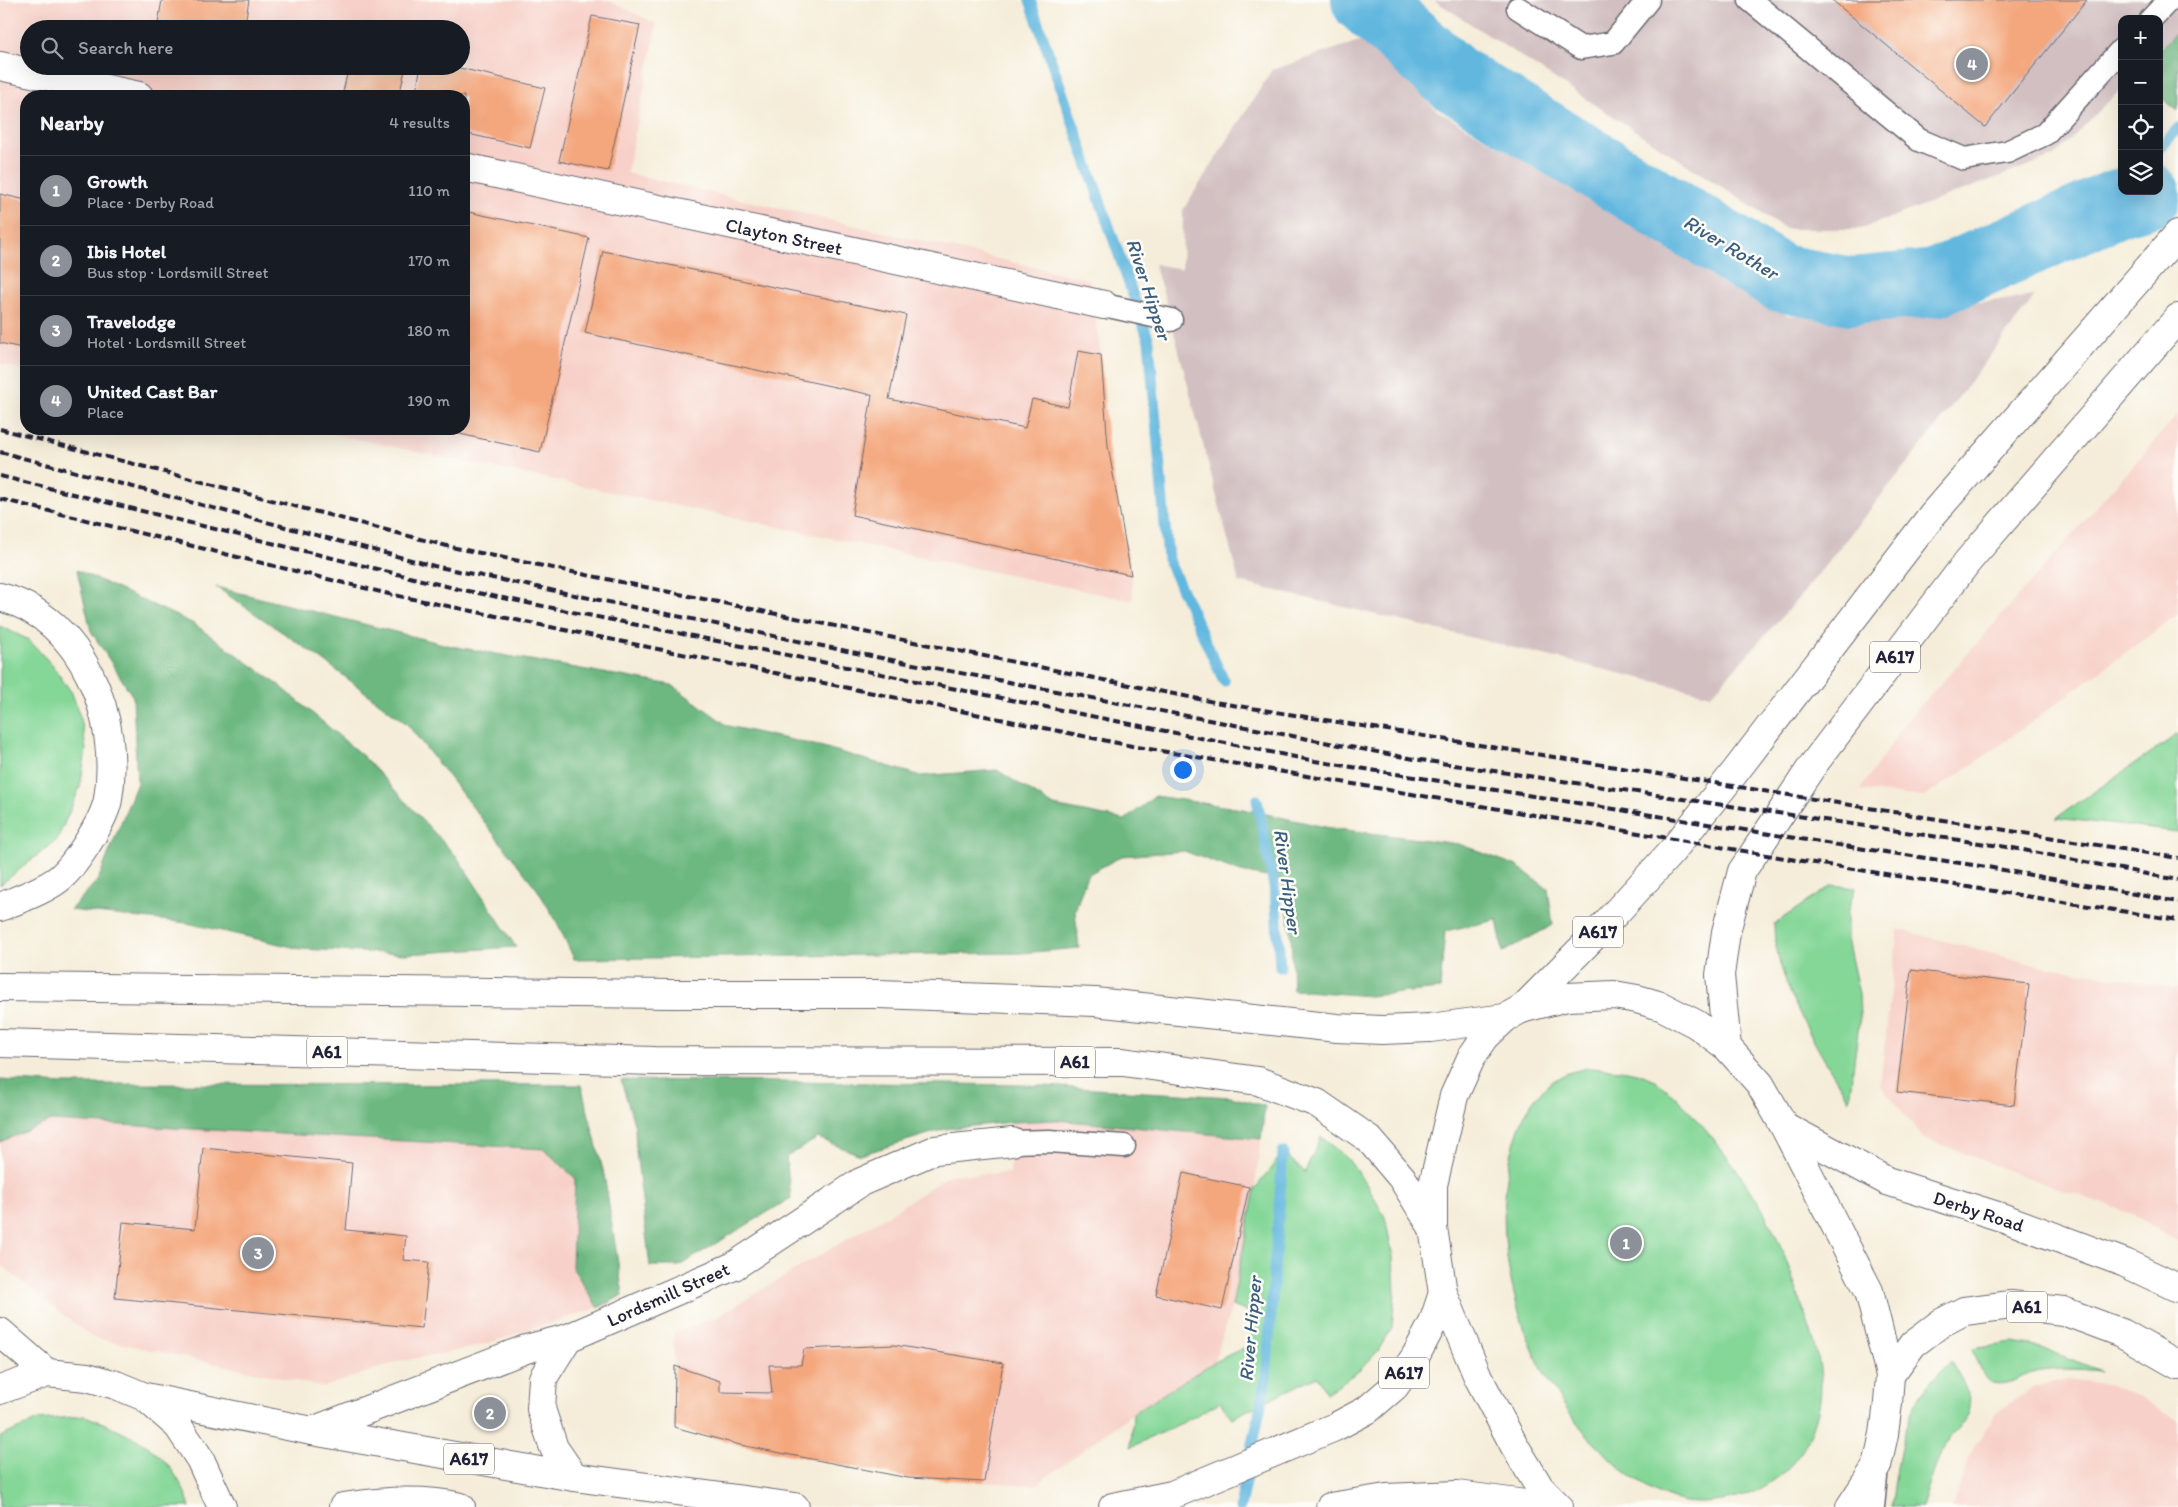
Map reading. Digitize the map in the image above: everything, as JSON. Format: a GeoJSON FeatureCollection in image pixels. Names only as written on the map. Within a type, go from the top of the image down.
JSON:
{"type":"FeatureCollection","features":[{"type":"Feature","properties":{"kind":"main road"},"geometry":{"type":"LineString","coordinates":[[0,66],[20,70]]}},
{"type":"Feature","properties":{"kind":"main road"},"geometry":{"type":"LineString","coordinates":[[42,75],[112,90]]}},
{"type":"Feature","properties":{"kind":"main road","name":"Clayton Street"},"geometry":{"type":"LineString","coordinates":[[470,167],[1104,305]]}},
{"type":"Feature","properties":{"kind":"main road","name":"A617"},"geometry":{"type":"LineString","coordinates":[[1513,1014],[1601,929],[1672,851],[1933,514],[2178,234]]}},
{"type":"Feature","properties":{"kind":"main road","name":"A617"},"geometry":{"type":"LineString","coordinates":[[1727,1047],[1720,975],[1726,932],[1742,871],[1813,765],[1968,561],[2178,318]]}},
{"type":"Feature","properties":{"kind":"main road"},"geometry":{"type":"LineString","coordinates":[[0,597],[17,601],[53,625],[82,658],[103,708],[111,759],[108,801],[88,843],[61,877],[22,898],[0,907]]}},
{"type":"Feature","properties":{"kind":"main road"},"geometry":{"type":"LineString","coordinates":[[0,987],[672,994],[879,994],[1095,1002],[1328,1027],[1382,1030],[1430,1028],[1513,1014],[1568,998],[1614,995],[1637,999],[1661,1006],[1696,1024],[1727,1047],[1760,1084],[1784,1126],[1869,1291],[1890,1376],[1884,1434],[1877,1466],[1850,1507]]}},
{"type":"Feature","properties":{"kind":"main road"},"geometry":{"type":"LineString","coordinates":[[1513,1014],[1486,1036],[1472,1056],[1454,1096],[1433,1184],[1433,1228],[1443,1293],[1478,1378],[1514,1445],[1540,1488],[1559,1507]]}},
{"type":"Feature","properties":{"kind":"main road","name":"A61"},"geometry":{"type":"LineString","coordinates":[[0,1043],[655,1061],[1123,1062],[1189,1070],[1258,1081],[1317,1102],[1369,1139],[1402,1178],[1433,1228]]}},
{"type":"Feature","properties":{"kind":"main road","name":"Derby Road"},"geometry":{"type":"LineString","coordinates":[[1784,1126],[1887,1181],[2004,1218],[2125,1262],[2178,1288]]}},
{"type":"Feature","properties":{"kind":"main road","name":"Lordsmill Street"},"geometry":{"type":"LineString","coordinates":[[312,1431],[526,1349],[568,1338],[734,1266],[861,1182],[935,1150],[1012,1142]]}},
{"type":"Feature","properties":{"kind":"main road","name":"A617"},"geometry":{"type":"LineString","coordinates":[[1113,1507],[1172,1495],[1276,1452],[1367,1410],[1395,1386],[1415,1357],[1432,1323],[1443,1293]]}},
{"type":"Feature","properties":{"kind":"main road","name":"A61"},"geometry":{"type":"LineString","coordinates":[[1890,1376],[1913,1344],[1941,1323],[1964,1311],[2011,1305],[2063,1311],[2122,1333],[2178,1365]]}},
{"type":"Feature","properties":{"kind":"main road"},"geometry":{"type":"LineString","coordinates":[[0,1332],[47,1374]]}},
{"type":"Feature","properties":{"kind":"main road"},"geometry":{"type":"LineString","coordinates":[[568,1338],[543,1378],[541,1409],[554,1448],[574,1477]]}},
{"type":"Feature","properties":{"kind":"main road"},"geometry":{"type":"LineString","coordinates":[[0,1390],[47,1374],[87,1377],[116,1385],[145,1397],[178,1426],[200,1459],[222,1507]]}},
{"type":"Feature","properties":{"kind":"main road","name":"A617"},"geometry":{"type":"LineString","coordinates":[[145,1397],[312,1431],[574,1477],[795,1507]]}},
{"type":"Feature","properties":{"kind":"main road"},"geometry":{"type":"LineString","coordinates":[[1330,1507],[1386,1498],[1457,1495],[1525,1504],[1534,1507]]}},
{"type":"Feature","properties":{"kind":"main road"},"geometry":{"type":"LineString","coordinates":[[343,1507],[380,1502],[446,1504],[461,1507]]}},
{"type":"Feature","properties":{"kind":"lane"},"geometry":{"type":"LineString","coordinates":[[1518,8],[1581,48],[1613,43],[1648,0]]}},
{"type":"Feature","properties":{"kind":"lane"},"geometry":{"type":"LineString","coordinates":[[1750,0],[1919,140],[1964,159],[2007,152],[2045,134],[2118,53]]}},
{"type":"Feature","properties":{"kind":"lane"},"geometry":{"type":"LineString","coordinates":[[2155,15],[2169,0]]}},
{"type":"Feature","properties":{"kind":"lane"},"geometry":{"type":"LineString","coordinates":[[1104,305],[1170,320]]}},
{"type":"Feature","properties":{"kind":"lane"},"geometry":{"type":"LineString","coordinates":[[1012,1142],[1124,1146]]}},
{"type":"Feature","properties":{"kind":"lane"},"geometry":{"type":"LineString","coordinates":[[1873,1507],[1877,1466]]}},
{"type":"Feature","properties":{"kind":"shaded area"},"geometry":{"type":"Polygon","coordinates":[[[0,0],[607,0],[657,24],[627,173],[1089,280],[1101,355],[1108,446],[1131,575],[1133,601],[338,435],[470,435],[470,90],[20,90],[20,369],[0,364],[0,0]]]}},
{"type":"Feature","properties":{"kind":"shaded area"},"geometry":{"type":"Polygon","coordinates":[[[1434,0],[2178,0],[2178,31],[2163,46],[2163,15],[2118,15],[2118,92],[2054,156],[1860,229],[1786,229],[1434,0]]]}},
{"type":"Feature","properties":{"kind":"shaded area"},"geometry":{"type":"Polygon","coordinates":[[[1364,36],[1436,110],[1695,259],[1789,316],[1895,312],[2035,296],[1929,436],[1803,593],[1711,695],[1239,582],[1167,305],[1154,264],[1182,269],[1183,210],[1272,70],[1362,40],[1364,36]]]}},
{"type":"Feature","properties":{"kind":"shaded area"},"geometry":{"type":"Polygon","coordinates":[[[2178,414],[2178,614],[1991,752],[1924,797],[1860,790],[1908,719],[2178,414]]]}},
{"type":"Feature","properties":{"kind":"shaded area"},"geometry":{"type":"Polygon","coordinates":[[[1898,929],[2032,964],[2178,989],[2178,1242],[2132,1214],[2012,1172],[1924,1138],[1880,1085],[1898,929]]]}},
{"type":"Feature","properties":{"kind":"shaded area"},"geometry":{"type":"Polygon","coordinates":[[[1057,1120],[1261,1139],[1255,1189],[1232,1306],[1214,1362],[1133,1413],[1036,1485],[908,1478],[740,1445],[674,1427],[674,1333],[716,1317],[893,1212],[949,1175],[1010,1173],[1012,1122],[1057,1120]]]}},
{"type":"Feature","properties":{"kind":"shaded area"},"geometry":{"type":"Polygon","coordinates":[[[51,1121],[544,1149],[575,1177],[572,1267],[598,1308],[476,1347],[397,1362],[324,1387],[91,1337],[0,1264],[0,1142],[51,1121]]]}},
{"type":"Feature","properties":{"kind":"shaded area"},"geometry":{"type":"Polygon","coordinates":[[[2068,1379],[2098,1383],[2141,1397],[2178,1421],[2178,1507],[1952,1507],[1970,1454],[1996,1413],[2035,1386],[2068,1379]]]}},
{"type":"Feature","properties":{"kind":"green space"},"geometry":{"type":"Polygon","coordinates":[[[2178,31],[2178,111],[2163,99],[2163,46],[2178,31]]]}},
{"type":"Feature","properties":{"kind":"green space"},"geometry":{"type":"Polygon","coordinates":[[[77,570],[194,624],[279,685],[364,757],[457,857],[516,947],[406,954],[301,949],[187,923],[70,910],[98,880],[137,783],[133,697],[91,631],[77,570]]]}},
{"type":"Feature","properties":{"kind":"green space"},"geometry":{"type":"Polygon","coordinates":[[[216,587],[451,646],[672,685],[728,726],[823,747],[921,776],[997,770],[1054,806],[1125,820],[1155,796],[1243,809],[1330,828],[1459,844],[1517,866],[1548,889],[1553,925],[1503,952],[1497,920],[1445,931],[1440,989],[1370,996],[1293,990],[1291,933],[1282,880],[1241,872],[1184,851],[1122,856],[1087,875],[1075,911],[1079,948],[1021,953],[574,959],[557,922],[537,889],[407,724],[323,660],[216,587]]]}},
{"type":"Feature","properties":{"kind":"green space"},"geometry":{"type":"Polygon","coordinates":[[[0,626],[29,640],[52,665],[72,693],[82,723],[86,750],[80,787],[57,840],[0,885],[0,626]]]}},
{"type":"Feature","properties":{"kind":"green space"},"geometry":{"type":"Polygon","coordinates":[[[2178,734],[2178,832],[2056,818],[2178,734]]]}},
{"type":"Feature","properties":{"kind":"green space"},"geometry":{"type":"Polygon","coordinates":[[[1832,885],[1855,888],[1847,914],[1847,939],[1859,994],[1860,1016],[1849,1100],[1812,1038],[1790,992],[1776,946],[1774,924],[1832,885]]]}},
{"type":"Feature","properties":{"kind":"green space"},"geometry":{"type":"Polygon","coordinates":[[[1588,1068],[1637,1073],[1652,1079],[1679,1101],[1718,1145],[1753,1193],[1773,1229],[1790,1270],[1817,1354],[1821,1380],[1819,1405],[1812,1429],[1801,1452],[1785,1471],[1756,1491],[1731,1500],[1702,1503],[1686,1502],[1658,1493],[1635,1479],[1613,1462],[1574,1419],[1543,1372],[1533,1350],[1517,1304],[1507,1256],[1504,1208],[1510,1160],[1521,1124],[1532,1102],[1549,1084],[1563,1075],[1588,1068]]]}},
{"type":"Feature","properties":{"kind":"green space"},"geometry":{"type":"Polygon","coordinates":[[[0,1080],[63,1084],[581,1085],[604,1174],[623,1295],[598,1308],[572,1267],[575,1178],[544,1149],[51,1121],[0,1142],[0,1080]]]}},
{"type":"Feature","properties":{"kind":"green space"},"geometry":{"type":"Polygon","coordinates":[[[621,1080],[1026,1085],[1231,1097],[1265,1106],[1261,1139],[1057,1120],[1012,1122],[945,1129],[860,1155],[818,1138],[786,1157],[791,1198],[679,1266],[650,1266],[636,1151],[635,1127],[621,1080]]]}},
{"type":"Feature","properties":{"kind":"green space"},"geometry":{"type":"Polygon","coordinates":[[[1321,1137],[1347,1158],[1367,1185],[1385,1217],[1393,1257],[1395,1293],[1392,1327],[1378,1351],[1360,1370],[1326,1393],[1317,1376],[1232,1418],[1220,1402],[1186,1421],[1131,1447],[1133,1413],[1214,1362],[1250,1345],[1253,1314],[1232,1306],[1255,1189],[1283,1152],[1305,1172],[1321,1137]]]}},
{"type":"Feature","properties":{"kind":"green space"},"geometry":{"type":"Polygon","coordinates":[[[2013,1343],[2042,1348],[2101,1371],[2058,1369],[2032,1373],[2001,1384],[1987,1380],[1977,1363],[1972,1349],[2013,1343]]]}},
{"type":"Feature","properties":{"kind":"green space"},"geometry":{"type":"Polygon","coordinates":[[[1951,1362],[1969,1399],[1970,1409],[1968,1414],[1941,1453],[1922,1507],[1892,1507],[1901,1448],[1910,1417],[1925,1389],[1951,1362]]]}},
{"type":"Feature","properties":{"kind":"green space"},"geometry":{"type":"Polygon","coordinates":[[[85,1416],[120,1430],[150,1448],[173,1472],[183,1488],[190,1507],[0,1507],[0,1437],[38,1420],[85,1416]]]}},
{"type":"Feature","properties":{"kind":"building"},"geometry":{"type":"Polygon","coordinates":[[[162,0],[249,0],[246,20],[159,20],[162,0]]]}},
{"type":"Feature","properties":{"kind":"building"},"geometry":{"type":"Polygon","coordinates":[[[1832,0],[2087,0],[1985,127],[1832,0]]]}},
{"type":"Feature","properties":{"kind":"building"},"geometry":{"type":"Polygon","coordinates":[[[592,16],[640,25],[608,171],[559,161],[592,16]]]}},
{"type":"Feature","properties":{"kind":"building"},"geometry":{"type":"Polygon","coordinates":[[[470,70],[545,88],[530,148],[470,134],[470,90],[416,90],[419,75],[470,75],[470,70]]]}},
{"type":"Feature","properties":{"kind":"building"},"geometry":{"type":"Polygon","coordinates":[[[347,75],[404,75],[400,90],[343,90],[347,75]]]}},
{"type":"Feature","properties":{"kind":"building"},"geometry":{"type":"Polygon","coordinates":[[[0,194],[20,199],[20,348],[0,343],[0,194]]]}},
{"type":"Feature","properties":{"kind":"building"},"geometry":{"type":"Polygon","coordinates":[[[470,212],[589,238],[540,452],[464,435],[470,435],[470,212]]]}},
{"type":"Feature","properties":{"kind":"building"},"geometry":{"type":"Polygon","coordinates":[[[603,251],[906,315],[889,399],[1025,428],[1032,399],[1068,407],[1078,351],[1101,355],[1108,446],[1131,575],[852,515],[872,395],[585,333],[603,251]]]}},
{"type":"Feature","properties":{"kind":"building"},"geometry":{"type":"Polygon","coordinates":[[[1911,970],[2029,984],[2014,1105],[1897,1092],[1911,970]]]}},
{"type":"Feature","properties":{"kind":"building"},"geometry":{"type":"Polygon","coordinates":[[[203,1148],[352,1163],[346,1230],[406,1236],[403,1260],[429,1262],[422,1328],[115,1298],[123,1222],[195,1229],[203,1148]]]}},
{"type":"Feature","properties":{"kind":"building"},"geometry":{"type":"Polygon","coordinates":[[[1183,1173],[1249,1187],[1222,1310],[1156,1295],[1183,1173]]]}},
{"type":"Feature","properties":{"kind":"building"},"geometry":{"type":"Polygon","coordinates":[[[894,1345],[1003,1363],[984,1482],[908,1478],[740,1445],[674,1427],[675,1366],[720,1381],[720,1392],[772,1393],[769,1365],[801,1365],[804,1349],[894,1345]]]}},
{"type":"Feature","properties":{"kind":"waterway","name":"River Hipper"},"geometry":{"type":"LineString","coordinates":[[1030,0],[1149,341],[1168,560],[1224,681]]}},
{"type":"Feature","properties":{"kind":"waterway","name":"River Rother"},"geometry":{"type":"LineString","coordinates":[[1365,0],[1453,78],[1780,278],[1851,291],[1935,283],[2115,204],[2147,195]]}},
{"type":"Feature","properties":{"kind":"waterway"},"geometry":{"type":"LineString","coordinates":[[2163,145],[2178,128]]}},
{"type":"Feature","properties":{"kind":"waterway"},"geometry":{"type":"LineString","coordinates":[[2115,204],[2122,195]]}},
{"type":"Feature","properties":{"kind":"waterway","name":"River Hipper"},"geometry":{"type":"LineString","coordinates":[[1257,800],[1275,891],[1280,967]]}},
{"type":"Feature","properties":{"kind":"waterway","name":"River Hipper"},"geometry":{"type":"LineString","coordinates":[[1240,1507],[1266,1380],[1283,1152]]}},
{"type":"Feature","properties":{"kind":"railway"},"geometry":{"type":"LineString","coordinates":[[0,429],[20,434]]}},
{"type":"Feature","properties":{"kind":"railway"},"geometry":{"type":"LineString","coordinates":[[23,435],[451,547],[1214,702],[2178,858]]}},
{"type":"Feature","properties":{"kind":"railway"},"geometry":{"type":"LineString","coordinates":[[0,452],[434,566],[871,656],[1414,759],[2013,848],[2178,880]]}},
{"type":"Feature","properties":{"kind":"railway"},"geometry":{"type":"LineString","coordinates":[[0,476],[458,589],[1315,761],[1987,867],[2178,902]]}},
{"type":"Feature","properties":{"kind":"railway"},"geometry":{"type":"LineString","coordinates":[[0,499],[389,594],[1132,746],[1796,860],[2178,920]]}},
{"type":"Feature","properties":{"kind":"place","name":"United Cast Bar"},"geometry":{"type":"Point","coordinates":[1972,64]}},
{"type":"Feature","properties":{"kind":"place","name":"Growth"},"geometry":{"type":"Point","coordinates":[1626,1243]}},
{"type":"Feature","properties":{"kind":"place","name":"Travelodge"},"geometry":{"type":"Point","coordinates":[258,1253]}},
{"type":"Feature","properties":{"kind":"place","name":"Ibis Hotel"},"geometry":{"type":"Point","coordinates":[490,1413]}}]}
